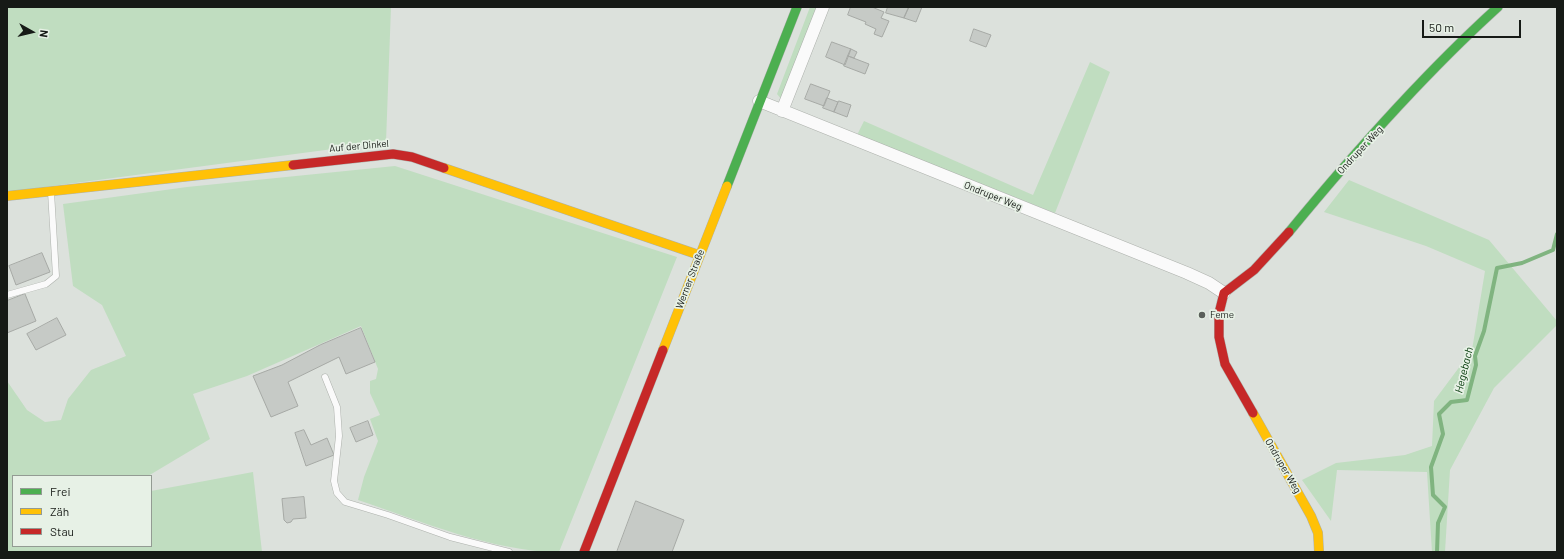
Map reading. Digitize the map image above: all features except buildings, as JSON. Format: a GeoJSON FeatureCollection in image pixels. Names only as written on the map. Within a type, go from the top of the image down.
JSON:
{"type":"FeatureCollection","features":[{"type":"Feature","properties":{"kind":"street","name":"Werner Straße"},"geometry":{"type":"LineString","coordinates":[[584,552],[797,7]]}},
{"type":"Feature","properties":{"kind":"street"},"geometry":{"type":"LineString","coordinates":[[782,111],[823,7]]}},
{"type":"Feature","properties":{"kind":"street","name":"Ondruper Weg"},"geometry":{"type":"LineString","coordinates":[[1319,552],[1318,533],[1311,516],[1225,364],[1219,342],[1217,316],[1224,293],[1239,285],[1260,263],[1334,177],[1474,29],[1498,7]]}},
{"type":"Feature","properties":{"kind":"street","name":"Ondruper Weg"},"geometry":{"type":"LineString","coordinates":[[760,101],[1187,273],[1209,283],[1224,293]]}},
{"type":"Feature","properties":{"kind":"street","name":"Auf der Dinkel"},"geometry":{"type":"LineString","coordinates":[[7,196],[393,154],[412,157],[480,179],[699,255]]}},
{"type":"Feature","properties":{"kind":"lane"},"geometry":{"type":"LineString","coordinates":[[7,295],[46,284],[56,276],[51,191]]}},
{"type":"Feature","properties":{"kind":"lane"},"geometry":{"type":"LineString","coordinates":[[325,378],[337,407],[339,436],[334,482],[337,493],[345,502],[388,515],[450,537],[509,552]]}},
{"type":"Feature","properties":{"kind":"green space"},"geometry":{"type":"Polygon","coordinates":[[[7,7],[391,7],[386,142],[7,192],[7,7]]]}},
{"type":"Feature","properties":{"kind":"green space"},"geometry":{"type":"Polygon","coordinates":[[[810,7],[819,7],[782,100],[777,94],[810,7]]]}},
{"type":"Feature","properties":{"kind":"green space"},"geometry":{"type":"Polygon","coordinates":[[[1090,62],[1110,72],[1055,213],[857,135],[864,121],[1033,195],[1090,62]]]}},
{"type":"Feature","properties":{"kind":"green space"},"geometry":{"type":"Polygon","coordinates":[[[395,166],[677,257],[559,552],[534,551],[483,541],[432,526],[358,500],[364,477],[378,441],[370,419],[380,415],[370,393],[370,381],[376,379],[378,369],[361,326],[247,376],[193,394],[210,439],[150,475],[12,475],[12,547],[152,547],[152,491],[253,472],[262,552],[7,552],[7,381],[27,410],[45,422],[61,420],[68,399],[91,370],[126,356],[102,305],[73,286],[63,204],[187,187],[395,166]]]}},
{"type":"Feature","properties":{"kind":"green space"},"geometry":{"type":"Polygon","coordinates":[[[1349,180],[1489,240],[1557,321],[1557,325],[1494,388],[1450,470],[1445,552],[1432,552],[1427,472],[1337,470],[1331,521],[1302,480],[1336,463],[1405,455],[1432,446],[1434,401],[1472,350],[1485,271],[1426,246],[1324,212],[1349,180]]]}},
{"type":"Feature","properties":{"kind":"waterway","name":"Hegebach"},"geometry":{"type":"LineString","coordinates":[[1437,552],[1438,523],[1445,507],[1433,495],[1431,467],[1443,434],[1439,414],[1451,402],[1467,400],[1476,365],[1475,356],[1484,331],[1497,268],[1522,263],[1553,250],[1557,234]]}},
{"type":"Feature","properties":{"kind":"traffic: fast"},"geometry":{"type":"LineString","coordinates":[[727,186],[797,7]]}},
{"type":"Feature","properties":{"kind":"traffic: fast"},"geometry":{"type":"LineString","coordinates":[[1289,232],[1338,173],[1389,116],[1442,60],[1498,7]]}},
{"type":"Feature","properties":{"kind":"traffic: slow"},"geometry":{"type":"LineString","coordinates":[[7,196],[293,165]]}},
{"type":"Feature","properties":{"kind":"traffic: slow"},"geometry":{"type":"LineString","coordinates":[[444,168],[699,255]]}},
{"type":"Feature","properties":{"kind":"traffic: slow"},"geometry":{"type":"LineString","coordinates":[[663,350],[727,186]]}},
{"type":"Feature","properties":{"kind":"traffic: slow"},"geometry":{"type":"LineString","coordinates":[[1253,413],[1311,516],[1318,533],[1319,552]]}},
{"type":"Feature","properties":{"kind":"traffic: jam"},"geometry":{"type":"LineString","coordinates":[[293,165],[393,154],[412,157],[444,168]]}},
{"type":"Feature","properties":{"kind":"traffic: jam"},"geometry":{"type":"LineString","coordinates":[[1253,413],[1225,364],[1219,337],[1219,313],[1224,293],[1254,270],[1289,232]]}},
{"type":"Feature","properties":{"kind":"traffic: jam"},"geometry":{"type":"LineString","coordinates":[[584,552],[663,350]]}},
{"type":"Feature","properties":{"kind":"place","name":"Feme"},"geometry":{"type":"Point","coordinates":[1202,315]}}]}
